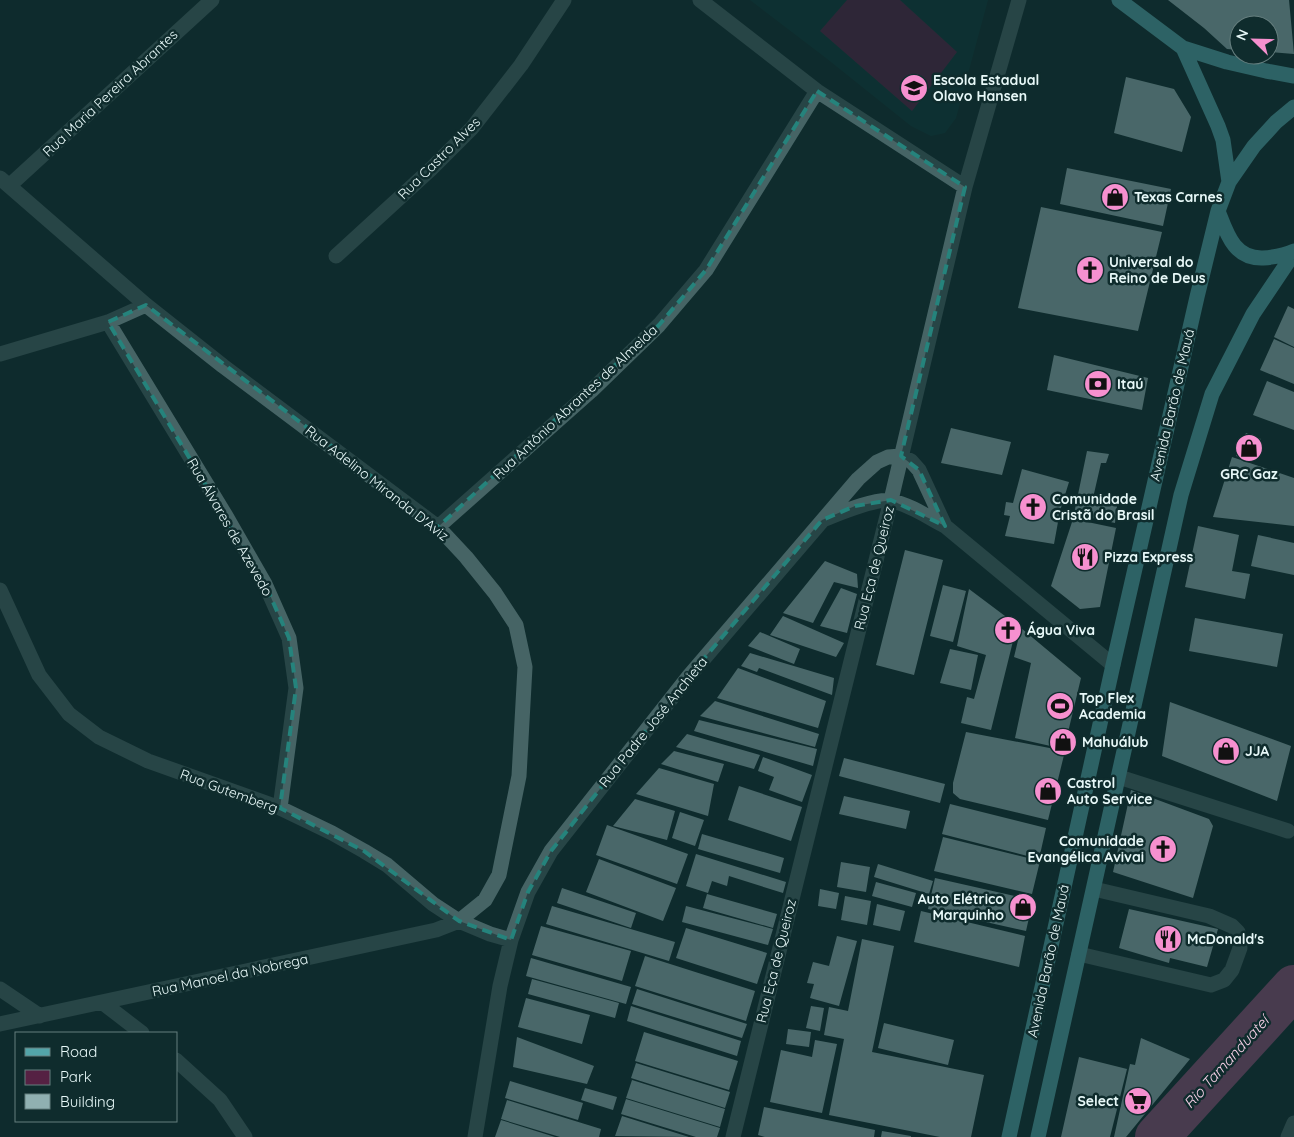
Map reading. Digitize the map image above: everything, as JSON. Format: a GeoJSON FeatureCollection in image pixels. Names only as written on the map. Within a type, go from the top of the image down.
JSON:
{"type":"FeatureCollection","features":[{"type":"Feature","properties":{"kind":"main road"},"geometry":{"type":"LineString","coordinates":[[1119,0],[1182,48],[1227,62],[1294,76]]}},
{"type":"Feature","properties":{"kind":"main road"},"geometry":{"type":"LineString","coordinates":[[1182,48],[1223,140],[1229,182]]}},
{"type":"Feature","properties":{"kind":"main road","name":"Avenida Barão de Mauá"},"geometry":{"type":"LineString","coordinates":[[1009,1137],[1196,297],[1218,211],[1229,182],[1254,146],[1276,122],[1294,107]]}},
{"type":"Feature","properties":{"kind":"main road"},"geometry":{"type":"LineString","coordinates":[[1218,211],[1233,244],[1244,254],[1253,258],[1281,257],[1294,252]]}},
{"type":"Feature","properties":{"kind":"main road","name":"Avenida Barão de Mauá"},"geometry":{"type":"LineString","coordinates":[[1038,1137],[1181,495],[1212,394],[1253,314],[1294,252]]}},
{"type":"Feature","properties":{"kind":"street","name":"Rua Maria Pereira Abrantes"},"geometry":{"type":"LineString","coordinates":[[5,182],[212,0]]}},
{"type":"Feature","properties":{"kind":"street","name":"Rua Castro Alves"},"geometry":{"type":"LineString","coordinates":[[336,256],[472,128],[521,66],[564,0]]}},
{"type":"Feature","properties":{"kind":"street"},"geometry":{"type":"LineString","coordinates":[[700,0],[817,91],[965,187]]}},
{"type":"Feature","properties":{"kind":"street","name":"Rua Eça de Queiroz"},"geometry":{"type":"LineString","coordinates":[[732,1137],[891,500],[965,187],[1019,0]]}},
{"type":"Feature","properties":{"kind":"street","name":"Rua Antônio Abrantes de Almeida"},"geometry":{"type":"LineString","coordinates":[[438,527],[591,391],[659,325],[706,270],[817,91]]}},
{"type":"Feature","properties":{"kind":"street","name":"Rua Adelino Miranda D'Aviz"},"geometry":{"type":"LineString","coordinates":[[5,182],[146,306],[438,527],[466,557],[516,625],[525,667],[519,776],[499,874],[485,900],[459,921]]}},
{"type":"Feature","properties":{"kind":"street"},"geometry":{"type":"LineString","coordinates":[[0,354],[108,322],[146,306]]}},
{"type":"Feature","properties":{"kind":"street","name":"Rua Álvares de Azevedo"},"geometry":{"type":"LineString","coordinates":[[108,322],[265,584],[289,638],[296,688],[280,808]]}},
{"type":"Feature","properties":{"kind":"street","name":"Rua Padre José Anchieta"},"geometry":{"type":"LineString","coordinates":[[475,1137],[500,986],[511,940],[528,892],[551,851],[689,676],[858,479],[877,462],[888,456],[901,456]]}},
{"type":"Feature","properties":{"kind":"street"},"geometry":{"type":"LineString","coordinates":[[901,456],[919,470],[945,526]]}},
{"type":"Feature","properties":{"kind":"street"},"geometry":{"type":"LineString","coordinates":[[891,500],[945,526],[1113,665]]}},
{"type":"Feature","properties":{"kind":"street","name":"Rua Padre José Anchieta"},"geometry":{"type":"LineString","coordinates":[[822,520],[855,506],[891,500]]}},
{"type":"Feature","properties":{"kind":"street","name":"Rua Gutemberg"},"geometry":{"type":"LineString","coordinates":[[0,590],[39,675],[69,714],[99,737],[148,761],[280,808],[364,850],[400,876],[433,904],[459,921],[490,934],[511,940]]}},
{"type":"Feature","properties":{"kind":"street"},"geometry":{"type":"LineString","coordinates":[[1119,777],[1288,830]]}},
{"type":"Feature","properties":{"kind":"street"},"geometry":{"type":"LineString","coordinates":[[1079,954],[1211,985],[1224,980],[1232,970],[1240,948],[1238,932],[1232,926],[1209,916],[1094,890]]}},
{"type":"Feature","properties":{"kind":"street","name":"Rua Manoel da Nobrega"},"geometry":{"type":"LineString","coordinates":[[0,1024],[436,930],[459,921]]}},
{"type":"Feature","properties":{"kind":"street"},"geometry":{"type":"LineString","coordinates":[[0,989],[40,1016]]}},
{"type":"Feature","properties":{"kind":"street"},"geometry":{"type":"LineString","coordinates":[[103,1003],[141,1032]]}},
{"type":"Feature","properties":{"kind":"street"},"geometry":{"type":"LineString","coordinates":[[178,1062],[220,1100],[246,1137]]}},
{"type":"Feature","properties":{"kind":"street"},"geometry":{"type":"LineString","coordinates":[[1288,1137],[1294,1123]]}},
{"type":"Feature","properties":{"kind":"highlighted area"},"geometry":{"type":"Polygon","coordinates":[[[817,91],[965,187],[901,456],[919,470],[945,526],[891,500],[855,506],[822,520],[689,676],[551,851],[528,892],[511,940],[459,921],[364,851],[280,808],[296,688],[289,638],[265,584],[108,322],[146,305],[438,527],[659,325],[706,270],[817,91]]]}},
{"type":"Feature","properties":{"kind":"shaded area","name":"Escola Estadual Olavo Hansen"},"geometry":{"type":"Polygon","coordinates":[[[750,0],[988,0],[956,118],[945,133],[931,136],[911,126],[750,0]]]}},
{"type":"Feature","properties":{"kind":"green space"},"geometry":{"type":"Polygon","coordinates":[[[847,0],[900,0],[957,52],[912,111],[820,31],[847,0]]]}},
{"type":"Feature","properties":{"kind":"building"},"geometry":{"type":"Polygon","coordinates":[[[1168,0],[1289,0],[1294,54],[1279,53],[1279,15],[1229,15],[1229,49],[1168,0]]]}},
{"type":"Feature","properties":{"kind":"building"},"geometry":{"type":"Polygon","coordinates":[[[1126,77],[1174,89],[1191,117],[1182,152],[1114,133],[1126,77]]]}},
{"type":"Feature","properties":{"kind":"building","name":"Texas Carnes"},"geometry":{"type":"Polygon","coordinates":[[[1067,168],[1171,189],[1163,226],[1060,204],[1067,168]]]}},
{"type":"Feature","properties":{"kind":"building","name":"Universal do Reino de Deus"},"geometry":{"type":"Polygon","coordinates":[[[1041,207],[1162,232],[1138,331],[1018,308],[1041,207]]]}},
{"type":"Feature","properties":{"kind":"building"},"geometry":{"type":"Polygon","coordinates":[[[1288,306],[1294,309],[1294,347],[1274,337],[1288,306]]]}},
{"type":"Feature","properties":{"kind":"building"},"geometry":{"type":"Polygon","coordinates":[[[1274,339],[1294,348],[1294,384],[1260,370],[1274,339]]]}},
{"type":"Feature","properties":{"kind":"building","name":"Itaú"},"geometry":{"type":"Polygon","coordinates":[[[1054,355],[1148,378],[1142,410],[1047,390],[1054,355]]]}},
{"type":"Feature","properties":{"kind":"building"},"geometry":{"type":"Polygon","coordinates":[[[1267,381],[1294,392],[1294,430],[1253,415],[1267,381]]]}},
{"type":"Feature","properties":{"kind":"building"},"geometry":{"type":"Polygon","coordinates":[[[951,428],[1011,442],[1002,475],[941,463],[951,428]]]}},
{"type":"Feature","properties":{"kind":"building","name":"GRC Gaz"},"geometry":{"type":"Polygon","coordinates":[[[1246,433],[1261,439],[1253,461],[1236,456],[1246,433]]]}},
{"type":"Feature","properties":{"kind":"building"},"geometry":{"type":"Polygon","coordinates":[[[1087,451],[1109,454],[1106,463],[1101,463],[1093,498],[1117,506],[1115,523],[1074,514],[1087,451]]]}},
{"type":"Feature","properties":{"kind":"building"},"geometry":{"type":"Polygon","coordinates":[[[1232,457],[1294,478],[1294,526],[1213,517],[1232,457]]]}},
{"type":"Feature","properties":{"kind":"building","name":"Comunidade Cristã do Brasil"},"geometry":{"type":"Polygon","coordinates":[[[1022,469],[1069,482],[1060,511],[1054,544],[1005,536],[1010,516],[1004,515],[1006,502],[1013,503],[1022,469]]]}},
{"type":"Feature","properties":{"kind":"building","name":"Pizza Express"},"geometry":{"type":"Polygon","coordinates":[[[1073,519],[1116,528],[1100,607],[1080,609],[1051,586],[1073,519]]]}},
{"type":"Feature","properties":{"kind":"building"},"geometry":{"type":"Polygon","coordinates":[[[1198,526],[1239,535],[1232,571],[1250,574],[1245,599],[1185,587],[1198,526]]]}},
{"type":"Feature","properties":{"kind":"building"},"geometry":{"type":"Polygon","coordinates":[[[1258,535],[1294,543],[1294,575],[1251,566],[1258,535]]]}},
{"type":"Feature","properties":{"kind":"building"},"geometry":{"type":"Polygon","coordinates":[[[905,550],[943,560],[914,675],[876,665],[905,550]]]}},
{"type":"Feature","properties":{"kind":"building"},"geometry":{"type":"Polygon","coordinates":[[[825,561],[857,574],[858,588],[834,582],[813,623],[783,613],[825,561]]]}},
{"type":"Feature","properties":{"kind":"building"},"geometry":{"type":"Polygon","coordinates":[[[943,585],[966,591],[953,642],[930,636],[943,585]]]}},
{"type":"Feature","properties":{"kind":"building"},"geometry":{"type":"Polygon","coordinates":[[[841,588],[857,594],[847,633],[820,626],[841,588]]]}},
{"type":"Feature","properties":{"kind":"building"},"geometry":{"type":"Polygon","coordinates":[[[969,589],[1017,625],[991,730],[961,723],[967,697],[974,699],[986,655],[957,646],[969,589]]]}},
{"type":"Feature","properties":{"kind":"building"},"geometry":{"type":"Polygon","coordinates":[[[783,616],[844,643],[836,657],[770,635],[783,616]]]}},
{"type":"Feature","properties":{"kind":"building"},"geometry":{"type":"Polygon","coordinates":[[[1195,618],[1283,634],[1277,667],[1189,651],[1195,618]]]}},
{"type":"Feature","properties":{"kind":"building"},"geometry":{"type":"Polygon","coordinates":[[[1021,628],[1081,678],[1064,749],[1015,738],[1031,663],[1014,657],[1021,628]]]}},
{"type":"Feature","properties":{"kind":"building"},"geometry":{"type":"Polygon","coordinates":[[[760,632],[800,649],[794,664],[748,646],[760,632]]]}},
{"type":"Feature","properties":{"kind":"building"},"geometry":{"type":"Polygon","coordinates":[[[950,649],[978,655],[971,690],[940,683],[950,649]]]}},
{"type":"Feature","properties":{"kind":"building"},"geometry":{"type":"Polygon","coordinates":[[[750,653],[834,678],[832,695],[759,668],[757,672],[741,666],[750,653]]]}},
{"type":"Feature","properties":{"kind":"building"},"geometry":{"type":"Polygon","coordinates":[[[738,668],[826,701],[818,728],[717,698],[738,668]]]}},
{"type":"Feature","properties":{"kind":"building"},"geometry":{"type":"Polygon","coordinates":[[[715,701],[819,734],[815,747],[700,716],[715,701]]]}},
{"type":"Feature","properties":{"kind":"building","name":"JJA"},"geometry":{"type":"Polygon","coordinates":[[[1170,702],[1291,746],[1277,801],[1162,756],[1170,702]]]}},
{"type":"Feature","properties":{"kind":"building"},"geometry":{"type":"Polygon","coordinates":[[[699,720],[817,749],[813,766],[694,731],[699,720]]]}},
{"type":"Feature","properties":{"kind":"building"},"geometry":{"type":"Polygon","coordinates":[[[966,732],[1065,751],[1048,820],[960,799],[953,793],[953,783],[966,732]]]}},
{"type":"Feature","properties":{"kind":"building"},"geometry":{"type":"Polygon","coordinates":[[[687,734],[760,755],[754,769],[676,747],[687,734]]]}},
{"type":"Feature","properties":{"kind":"building"},"geometry":{"type":"Polygon","coordinates":[[[674,751],[724,764],[718,782],[661,764],[674,751]]]}},
{"type":"Feature","properties":{"kind":"building"},"geometry":{"type":"Polygon","coordinates":[[[763,757],[812,775],[802,802],[769,790],[774,777],[758,771],[763,757]]]}},
{"type":"Feature","properties":{"kind":"building"},"geometry":{"type":"Polygon","coordinates":[[[844,758],[945,784],[940,803],[839,776],[844,758]]]}},
{"type":"Feature","properties":{"kind":"building"},"geometry":{"type":"Polygon","coordinates":[[[659,768],[714,784],[708,816],[636,794],[659,768]]]}},
{"type":"Feature","properties":{"kind":"building"},"geometry":{"type":"Polygon","coordinates":[[[739,786],[802,807],[791,841],[728,820],[739,786]]]}},
{"type":"Feature","properties":{"kind":"building","name":"Comunidade Evangélica Avivai"},"geometry":{"type":"Polygon","coordinates":[[[1131,790],[1209,819],[1213,826],[1193,898],[1113,872],[1131,790]]]}},
{"type":"Feature","properties":{"kind":"building"},"geometry":{"type":"Polygon","coordinates":[[[844,796],[910,811],[906,829],[839,814],[844,796]]]}},
{"type":"Feature","properties":{"kind":"building"},"geometry":{"type":"Polygon","coordinates":[[[635,799],[675,811],[667,840],[613,826],[635,799]]]}},
{"type":"Feature","properties":{"kind":"building"},"geometry":{"type":"Polygon","coordinates":[[[950,804],[1046,828],[1039,859],[942,834],[950,804]]]}},
{"type":"Feature","properties":{"kind":"building"},"geometry":{"type":"Polygon","coordinates":[[[680,812],[704,820],[695,846],[672,838],[680,812]]]}},
{"type":"Feature","properties":{"kind":"building"},"geometry":{"type":"Polygon","coordinates":[[[607,825],[688,854],[677,884],[596,855],[607,825]]]}},
{"type":"Feature","properties":{"kind":"building"},"geometry":{"type":"Polygon","coordinates":[[[702,834],[784,858],[780,873],[698,849],[702,834]]]}},
{"type":"Feature","properties":{"kind":"building"},"geometry":{"type":"Polygon","coordinates":[[[943,837],[1040,861],[1032,894],[934,871],[943,837]]]}},
{"type":"Feature","properties":{"kind":"building"},"geometry":{"type":"Polygon","coordinates":[[[696,854],[786,882],[783,893],[729,876],[727,886],[712,881],[708,893],[686,886],[696,854]]]}},
{"type":"Feature","properties":{"kind":"building"},"geometry":{"type":"Polygon","coordinates":[[[599,859],[676,888],[663,921],[586,892],[599,859]]]}},
{"type":"Feature","properties":{"kind":"building"},"geometry":{"type":"Polygon","coordinates":[[[841,862],[870,867],[866,892],[837,887],[841,862]]]}},
{"type":"Feature","properties":{"kind":"building"},"geometry":{"type":"Polygon","coordinates":[[[878,864],[933,881],[929,894],[874,877],[878,864]]]}},
{"type":"Feature","properties":{"kind":"building"},"geometry":{"type":"Polygon","coordinates":[[[935,878],[1033,900],[1026,931],[928,909],[935,878]]]}},
{"type":"Feature","properties":{"kind":"building"},"geometry":{"type":"Polygon","coordinates":[[[876,882],[916,893],[912,907],[872,896],[876,882]]]}},
{"type":"Feature","properties":{"kind":"building"},"geometry":{"type":"Polygon","coordinates":[[[562,888],[636,913],[631,928],[557,903],[562,888]]]}},
{"type":"Feature","properties":{"kind":"building"},"geometry":{"type":"Polygon","coordinates":[[[820,889],[839,893],[836,909],[818,906],[820,889]]]}},
{"type":"Feature","properties":{"kind":"building"},"geometry":{"type":"Polygon","coordinates":[[[707,894],[777,914],[773,928],[703,908],[707,894]]]}},
{"type":"Feature","properties":{"kind":"building"},"geometry":{"type":"Polygon","coordinates":[[[845,896],[871,901],[867,925],[841,920],[845,896]]]}},
{"type":"Feature","properties":{"kind":"building"},"geometry":{"type":"Polygon","coordinates":[[[877,904],[905,911],[900,931],[873,925],[877,904]]]}},
{"type":"Feature","properties":{"kind":"building"},"geometry":{"type":"Polygon","coordinates":[[[552,906],[675,942],[669,961],[546,924],[552,906]]]}},
{"type":"Feature","properties":{"kind":"building"},"geometry":{"type":"Polygon","coordinates":[[[686,906],[773,929],[768,945],[682,922],[686,906]]]}},
{"type":"Feature","properties":{"kind":"building","name":"McDonald's"},"geometry":{"type":"Polygon","coordinates":[[[1129,909],[1218,929],[1207,967],[1170,958],[1169,963],[1119,948],[1129,909]]]}},
{"type":"Feature","properties":{"kind":"building"},"geometry":{"type":"Polygon","coordinates":[[[921,911],[1025,936],[1019,967],[914,942],[921,911]]]}},
{"type":"Feature","properties":{"kind":"building"},"geometry":{"type":"Polygon","coordinates":[[[541,926],[631,951],[622,981],[532,955],[541,926]]]}},
{"type":"Feature","properties":{"kind":"building"},"geometry":{"type":"Polygon","coordinates":[[[686,928],[767,953],[757,984],[676,958],[686,928]]]}},
{"type":"Feature","properties":{"kind":"building"},"geometry":{"type":"Polygon","coordinates":[[[837,936],[857,941],[839,1006],[810,998],[814,984],[807,983],[813,962],[829,966],[837,936]]]}},
{"type":"Feature","properties":{"kind":"building"},"geometry":{"type":"Polygon","coordinates":[[[862,939],[894,946],[872,1052],[984,1075],[971,1137],[940,1137],[829,1115],[844,1039],[824,1035],[829,1007],[848,1011],[862,939]]]}},
{"type":"Feature","properties":{"kind":"building"},"geometry":{"type":"Polygon","coordinates":[[[645,956],[755,991],[746,1021],[635,986],[645,956]]]}},
{"type":"Feature","properties":{"kind":"building"},"geometry":{"type":"Polygon","coordinates":[[[531,958],[631,987],[626,1004],[526,976],[531,958]]]}},
{"type":"Feature","properties":{"kind":"building"},"geometry":{"type":"Polygon","coordinates":[[[532,979],[619,1003],[615,1018],[528,994],[532,979]]]}},
{"type":"Feature","properties":{"kind":"building"},"geometry":{"type":"Polygon","coordinates":[[[637,989],[747,1024],[742,1038],[632,1004],[637,989]]]}},
{"type":"Feature","properties":{"kind":"building"},"geometry":{"type":"Polygon","coordinates":[[[526,998],[590,1015],[582,1044],[518,1027],[526,998]]]}},
{"type":"Feature","properties":{"kind":"building"},"geometry":{"type":"Polygon","coordinates":[[[631,1006],[741,1041],[737,1056],[627,1021],[631,1006]]]}},
{"type":"Feature","properties":{"kind":"building"},"geometry":{"type":"Polygon","coordinates":[[[811,1006],[824,1008],[820,1031],[806,1028],[811,1006]]]}},
{"type":"Feature","properties":{"kind":"building"},"geometry":{"type":"Polygon","coordinates":[[[884,1023],[954,1040],[948,1065],[878,1048],[884,1023]]]}},
{"type":"Feature","properties":{"kind":"building"},"geometry":{"type":"Polygon","coordinates":[[[788,1029],[811,1032],[809,1047],[786,1044],[788,1029]]]}},
{"type":"Feature","properties":{"kind":"building"},"geometry":{"type":"Polygon","coordinates":[[[644,1032],[738,1061],[729,1090],[635,1061],[644,1032]]]}},
{"type":"Feature","properties":{"kind":"building"},"geometry":{"type":"Polygon","coordinates":[[[517,1037],[594,1066],[587,1084],[513,1067],[517,1037]]]}},
{"type":"Feature","properties":{"kind":"building","name":"Select"},"geometry":{"type":"Polygon","coordinates":[[[1141,1038],[1190,1059],[1126,1137],[1114,1137],[1130,1064],[1135,1065],[1141,1038]]]}},
{"type":"Feature","properties":{"kind":"building"},"geometry":{"type":"Polygon","coordinates":[[[815,1040],[837,1044],[822,1113],[770,1102],[781,1050],[812,1057],[815,1040]]]}},
{"type":"Feature","properties":{"kind":"building"},"geometry":{"type":"Polygon","coordinates":[[[1079,1057],[1127,1069],[1110,1137],[1061,1137],[1079,1057]]]}},
{"type":"Feature","properties":{"kind":"building"},"geometry":{"type":"Polygon","coordinates":[[[636,1063],[730,1092],[725,1108],[631,1078],[636,1063]]]}},
{"type":"Feature","properties":{"kind":"building"},"geometry":{"type":"Polygon","coordinates":[[[632,1080],[725,1109],[720,1127],[626,1098],[632,1080]]]}},
{"type":"Feature","properties":{"kind":"building"},"geometry":{"type":"Polygon","coordinates":[[[510,1081],[583,1103],[578,1120],[505,1098],[510,1081]]]}},
{"type":"Feature","properties":{"kind":"building"},"geometry":{"type":"Polygon","coordinates":[[[585,1088],[617,1097],[613,1110],[581,1100],[585,1088]]]}},
{"type":"Feature","properties":{"kind":"building"},"geometry":{"type":"Polygon","coordinates":[[[626,1099],[720,1128],[717,1137],[696,1137],[621,1114],[626,1099]]]}},
{"type":"Feature","properties":{"kind":"building"},"geometry":{"type":"Polygon","coordinates":[[[507,1100],[601,1129],[599,1137],[560,1137],[501,1119],[507,1100]]]}},
{"type":"Feature","properties":{"kind":"building"},"geometry":{"type":"Polygon","coordinates":[[[764,1107],[875,1130],[874,1137],[765,1137],[758,1135],[764,1107]]]}},
{"type":"Feature","properties":{"kind":"building"},"geometry":{"type":"Polygon","coordinates":[[[622,1116],[689,1137],[615,1136],[622,1116]]]}},
{"type":"Feature","properties":{"kind":"building"},"geometry":{"type":"Polygon","coordinates":[[[501,1120],[555,1137],[495,1137],[501,1120]]]}},
{"type":"Feature","properties":{"kind":"building"},"geometry":{"type":"Polygon","coordinates":[[[882,1131],[911,1136],[911,1137],[881,1137],[882,1131]]]}},
{"type":"Feature","properties":{"kind":"waterway","name":"Rio Tamanduateí"},"geometry":{"type":"LineString","coordinates":[[1157,1137],[1294,987]]}},
{"type":"Feature","properties":{"kind":"place","name":"Escola Estadual Olavo Hansen"},"geometry":{"type":"Point","coordinates":[914,88]}},
{"type":"Feature","properties":{"kind":"place","name":"Texas Carnes"},"geometry":{"type":"Point","coordinates":[1115,197]}},
{"type":"Feature","properties":{"kind":"place","name":"Universal do Reino de Deus"},"geometry":{"type":"Point","coordinates":[1090,270]}},
{"type":"Feature","properties":{"kind":"place","name":"Itaú"},"geometry":{"type":"Point","coordinates":[1098,384]}},
{"type":"Feature","properties":{"kind":"place","name":"GRC Gaz"},"geometry":{"type":"Point","coordinates":[1249,448]}},
{"type":"Feature","properties":{"kind":"place","name":"Comunidade Cristã do Brasil"},"geometry":{"type":"Point","coordinates":[1033,507]}},
{"type":"Feature","properties":{"kind":"place","name":"Pizza Express"},"geometry":{"type":"Point","coordinates":[1085,557]}},
{"type":"Feature","properties":{"kind":"place","name":"Água Viva"},"geometry":{"type":"Point","coordinates":[1008,630]}},
{"type":"Feature","properties":{"kind":"place","name":"Top Flex Academia"},"geometry":{"type":"Point","coordinates":[1060,706]}},
{"type":"Feature","properties":{"kind":"place","name":"Mahuálub"},"geometry":{"type":"Point","coordinates":[1063,742]}},
{"type":"Feature","properties":{"kind":"place","name":"JJA"},"geometry":{"type":"Point","coordinates":[1226,751]}},
{"type":"Feature","properties":{"kind":"place","name":"Castrol Auto Service"},"geometry":{"type":"Point","coordinates":[1048,791]}},
{"type":"Feature","properties":{"kind":"place","name":"Comunidade Evangélica Avivai"},"geometry":{"type":"Point","coordinates":[1163,849]}},
{"type":"Feature","properties":{"kind":"place","name":"Auto Elétrico Marquinho"},"geometry":{"type":"Point","coordinates":[1023,907]}},
{"type":"Feature","properties":{"kind":"place","name":"McDonald's"},"geometry":{"type":"Point","coordinates":[1168,939]}},
{"type":"Feature","properties":{"kind":"place","name":"Select"},"geometry":{"type":"Point","coordinates":[1138,1101]}}]}
